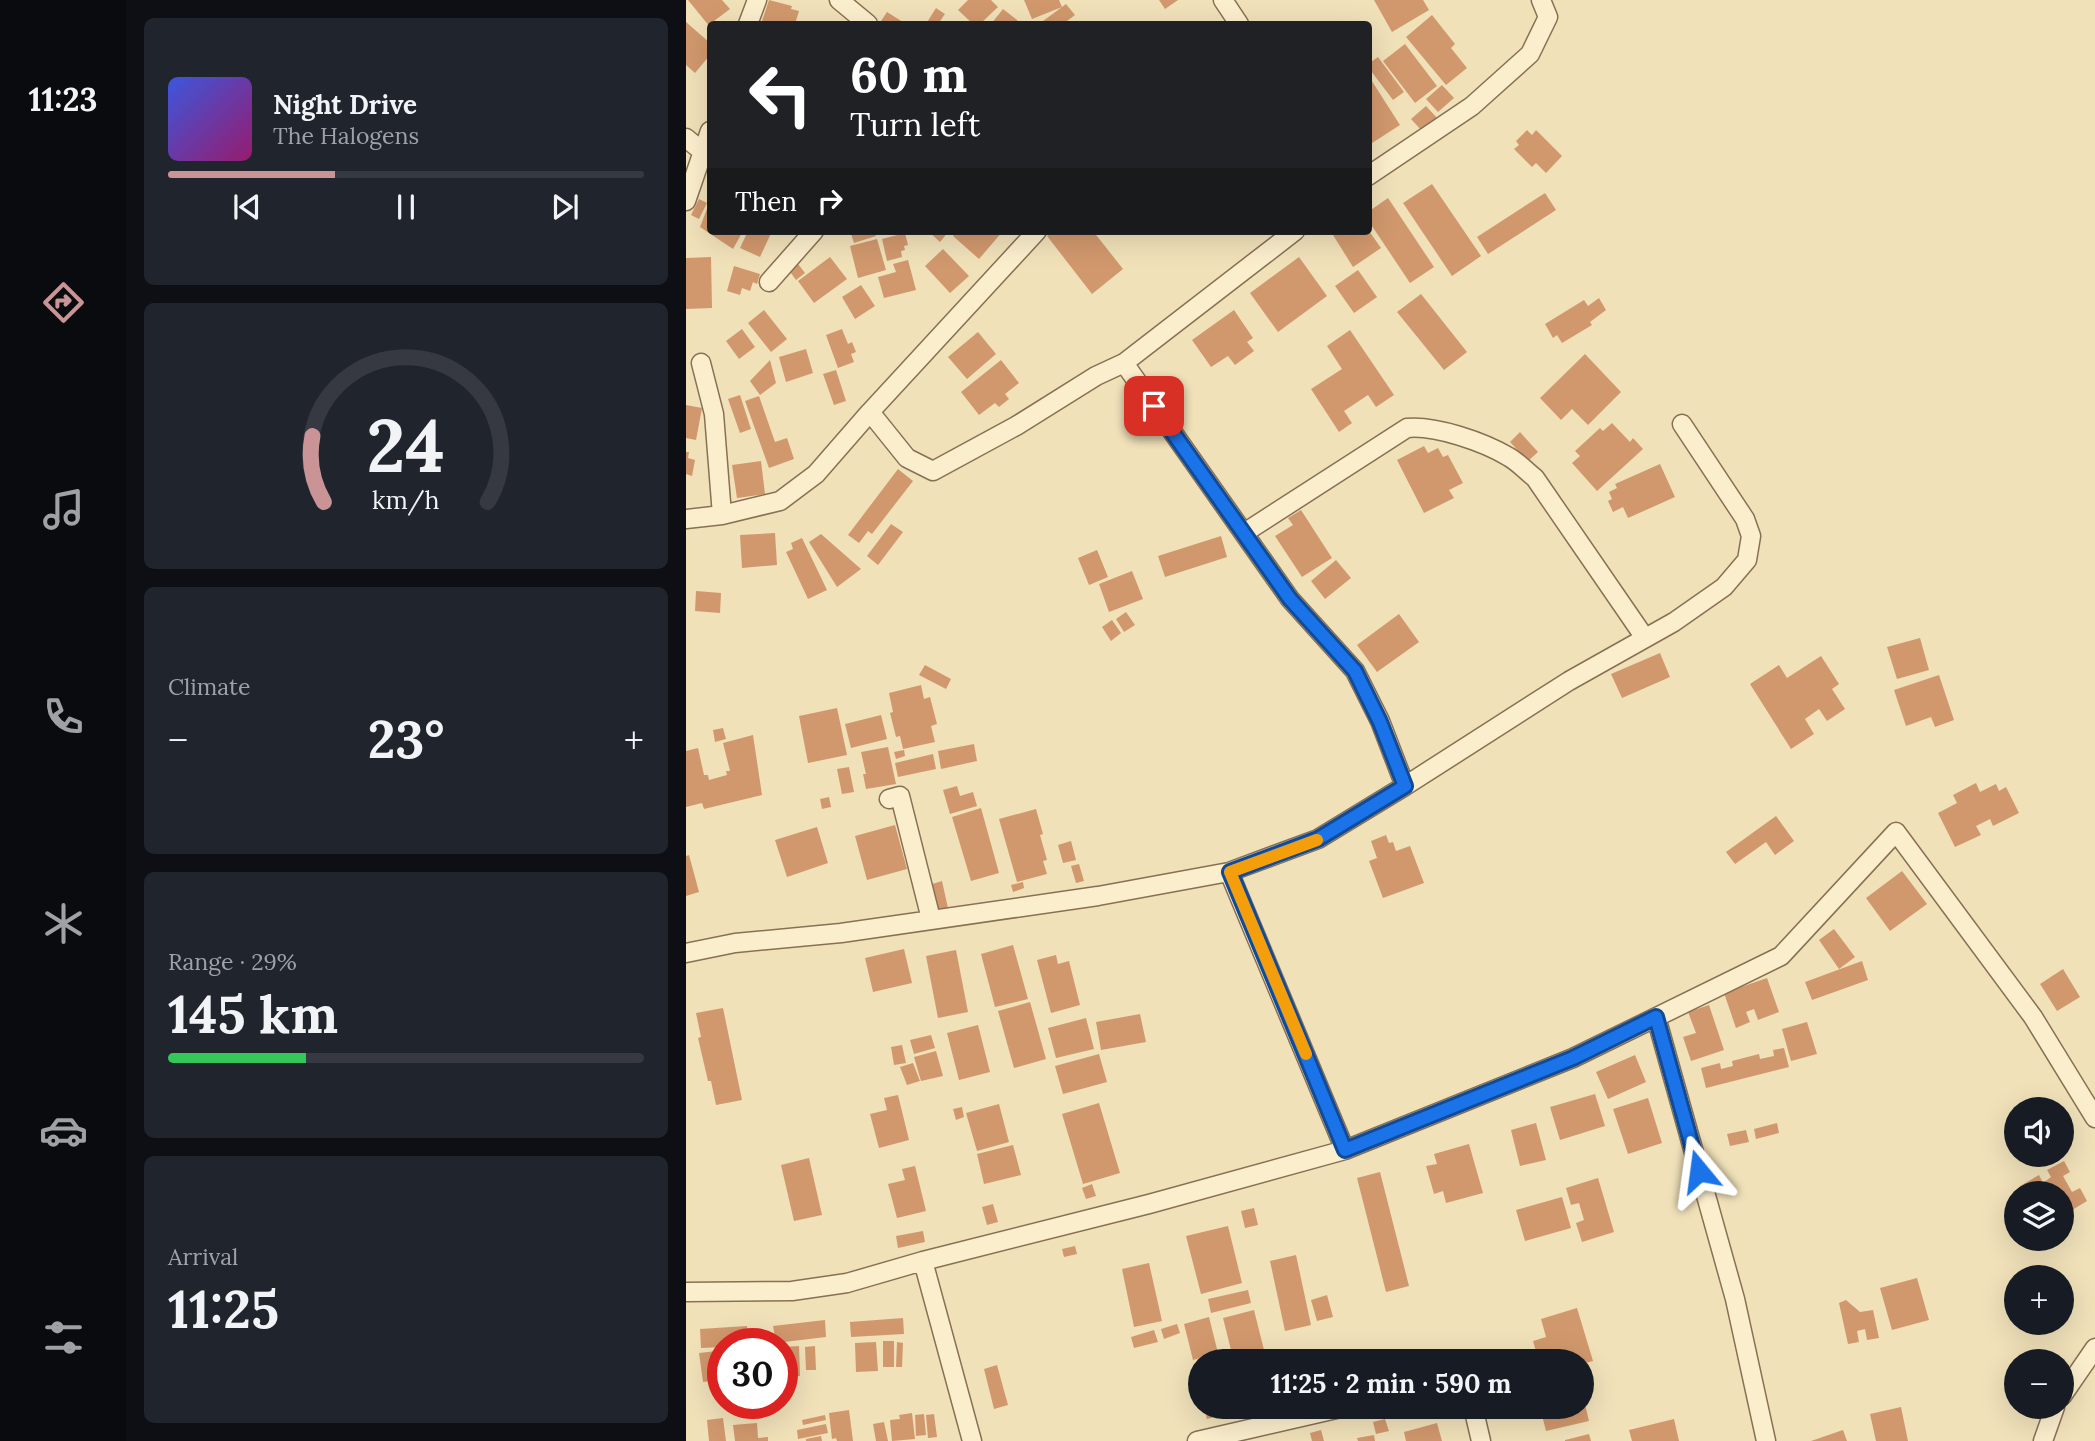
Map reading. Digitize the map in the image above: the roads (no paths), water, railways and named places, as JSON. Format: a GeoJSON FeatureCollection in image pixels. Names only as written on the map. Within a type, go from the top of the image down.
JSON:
{"type":"FeatureCollection","features":[{"type":"Feature","properties":{"kind":"street"},"geometry":{"type":"LineString","coordinates":[[749,21],[757,0]]}},
{"type":"Feature","properties":{"kind":"street"},"geometry":{"type":"LineString","coordinates":[[839,0],[864,21]]}},
{"type":"Feature","properties":{"kind":"street"},"geometry":{"type":"LineString","coordinates":[[1223,0],[1237,21]]}},
{"type":"Feature","properties":{"kind":"street"},"geometry":{"type":"LineString","coordinates":[[1372,173],[1472,106],[1530,54],[1548,17],[1541,0]]}},
{"type":"Feature","properties":{"kind":"street"},"geometry":{"type":"LineString","coordinates":[[686,138],[703,152]]}},
{"type":"Feature","properties":{"kind":"street"},"geometry":{"type":"LineString","coordinates":[[686,201],[707,140]]}},
{"type":"Feature","properties":{"kind":"street"},"geometry":{"type":"LineString","coordinates":[[769,282],[810,235]]}},
{"type":"Feature","properties":{"kind":"street"},"geometry":{"type":"LineString","coordinates":[[686,519],[722,515],[780,501],[816,474],[1033,235]]}},
{"type":"Feature","properties":{"kind":"street"},"geometry":{"type":"LineString","coordinates":[[870,412],[907,458],[933,471],[1016,426],[1096,376],[1124,363],[1290,235]]}},
{"type":"Feature","properties":{"kind":"street"},"geometry":{"type":"LineString","coordinates":[[701,363],[714,414],[722,515]]}},
{"type":"Feature","properties":{"kind":"street"},"geometry":{"type":"LineString","coordinates":[[1124,363],[1290,599],[1355,671],[1380,722],[1405,786]]}},
{"type":"Feature","properties":{"kind":"street"},"geometry":{"type":"LineString","coordinates":[[686,953],[736,943],[841,933],[1098,896],[1230,872],[1318,839],[1569,681],[1674,622],[1724,587],[1747,560],[1751,536],[1745,519],[1682,424]]}},
{"type":"Feature","properties":{"kind":"street"},"geometry":{"type":"LineString","coordinates":[[1244,533],[1407,428],[1417,427],[1442,433],[1490,448],[1511,458],[1535,478],[1645,638]]}},
{"type":"Feature","properties":{"kind":"street"},"geometry":{"type":"LineString","coordinates":[[889,799],[900,796],[931,919]]}},
{"type":"Feature","properties":{"kind":"street"},"geometry":{"type":"LineString","coordinates":[[686,1292],[792,1291],[847,1283],[1345,1150],[1573,1058],[1781,956],[1896,832],[2032,1017],[2095,1118]]}},
{"type":"Feature","properties":{"kind":"street"},"geometry":{"type":"LineString","coordinates":[[1230,872],[1345,1150]]}},
{"type":"Feature","properties":{"kind":"street"},"geometry":{"type":"LineString","coordinates":[[1656,1017],[1735,1299],[1766,1441]]}},
{"type":"Feature","properties":{"kind":"street"},"geometry":{"type":"LineString","coordinates":[[923,1261],[972,1441]]}},
{"type":"Feature","properties":{"kind":"street"},"geometry":{"type":"LineString","coordinates":[[2074,1379],[2095,1348]]}},
{"type":"Feature","properties":{"kind":"street"},"geometry":{"type":"LineString","coordinates":[[1197,1441],[1293,1419]]}},
{"type":"Feature","properties":{"kind":"street"},"geometry":{"type":"LineString","coordinates":[[1475,1419],[1481,1441]]}},
{"type":"Feature","properties":{"kind":"street"},"geometry":{"type":"LineString","coordinates":[[2043,1441],[2051,1419]]}}]}
